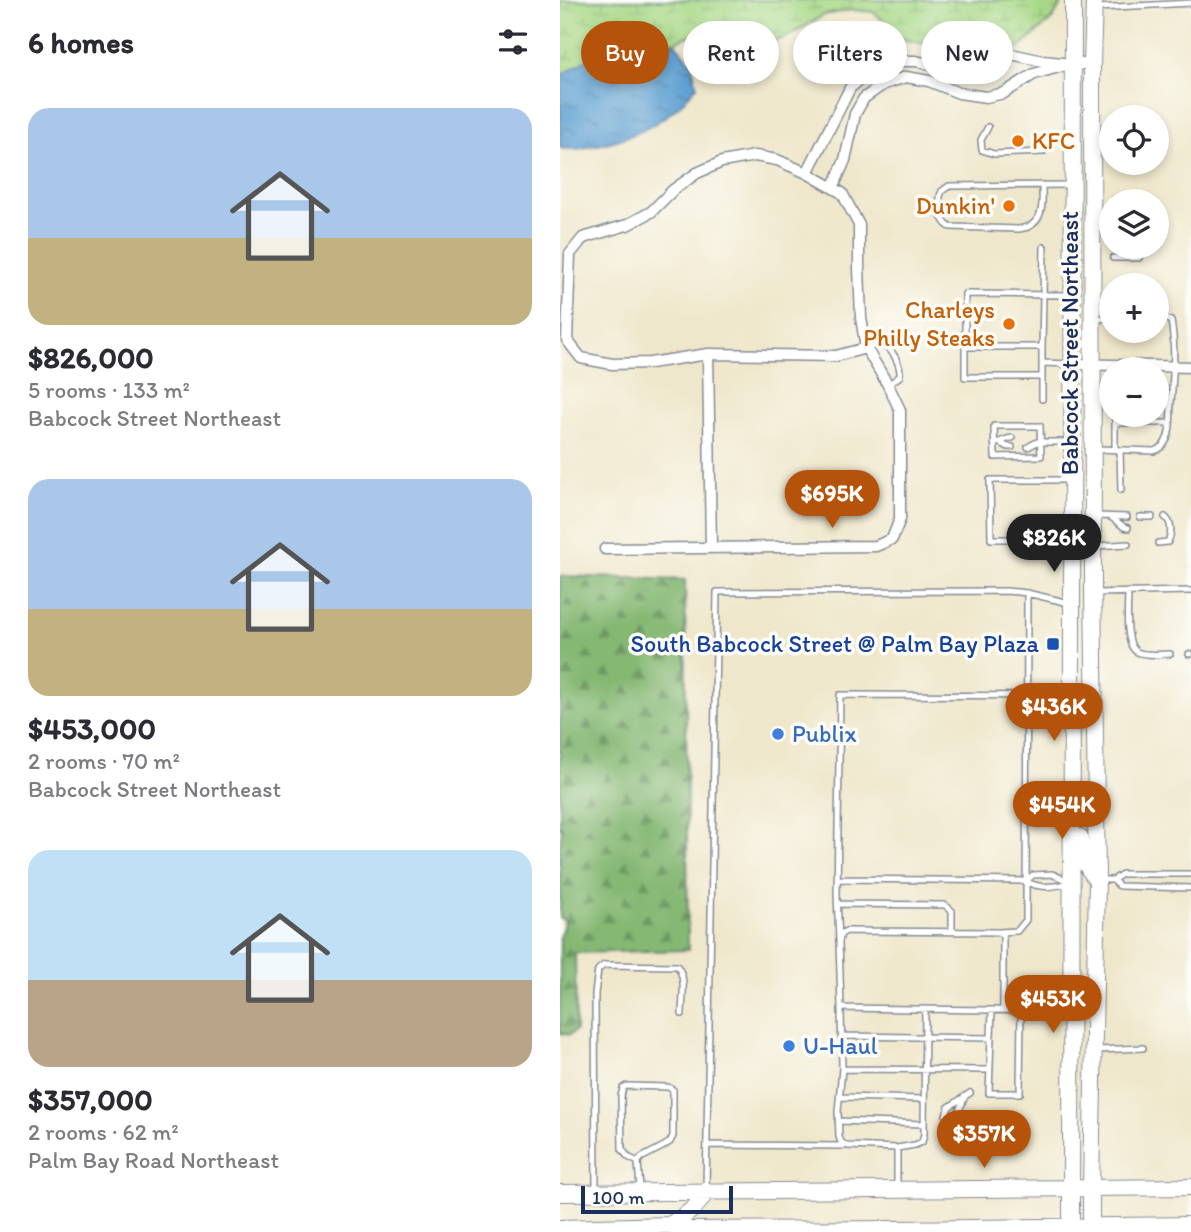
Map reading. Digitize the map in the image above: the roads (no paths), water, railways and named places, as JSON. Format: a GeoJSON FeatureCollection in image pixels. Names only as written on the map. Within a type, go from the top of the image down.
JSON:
{"type":"FeatureCollection","features":[{"type":"Feature","properties":{"kind":"main road","name":"Babcock Street Northeast"},"geometry":{"type":"LineString","coordinates":[[1071,1229],[1073,0]]}},
{"type":"Feature","properties":{"kind":"main road","name":"Babcock Street Northeast"},"geometry":{"type":"LineString","coordinates":[[1091,1229],[1094,1050],[1105,880],[1094,676],[1094,4]]}},
{"type":"Feature","properties":{"kind":"main road"},"geometry":{"type":"LineString","coordinates":[[1073,542],[1079,580],[1093,593]]}},
{"type":"Feature","properties":{"kind":"main road"},"geometry":{"type":"LineString","coordinates":[[1073,604],[1083,617],[1084,657],[1094,676]]}},
{"type":"Feature","properties":{"kind":"main road"},"geometry":{"type":"LineString","coordinates":[[1072,780],[1080,807],[1080,849],[1086,867],[1105,880]]}},
{"type":"Feature","properties":{"kind":"main road"},"geometry":{"type":"LineString","coordinates":[[560,1193],[1191,1187]]}},
{"type":"Feature","properties":{"kind":"main road"},"geometry":{"type":"LineString","coordinates":[[669,1226],[694,1209],[702,1201],[706,1191]]}},
{"type":"Feature","properties":{"kind":"main road"},"geometry":{"type":"LineString","coordinates":[[560,1228],[613,1230],[669,1226],[687,1231],[898,1231],[1191,1225]]}},
{"type":"Feature","properties":{"kind":"street"},"geometry":{"type":"LineString","coordinates":[[807,173],[850,88],[871,69],[897,61],[916,61],[959,72],[981,69],[1011,54],[1044,61],[1093,64]]}},
{"type":"Feature","properties":{"kind":"street"},"geometry":{"type":"LineString","coordinates":[[833,188],[845,160],[855,114],[864,98],[884,84],[906,77],[929,81],[959,93],[986,97],[1004,93],[1034,74],[1072,64]]}},
{"type":"Feature","properties":{"kind":"street"},"geometry":{"type":"LineString","coordinates":[[605,549],[876,546],[892,539],[900,519],[900,410],[866,348],[860,306],[859,225],[842,193],[807,173],[777,160],[755,156],[722,162],[697,173],[673,190],[651,212],[626,225],[583,237],[570,254],[567,340],[581,358],[612,364],[650,363],[708,354],[836,356],[866,348]]}},
{"type":"Feature","properties":{"kind":"street"},"geometry":{"type":"LineString","coordinates":[[708,354],[711,548]]}},
{"type":"Feature","properties":{"kind":"street"},"geometry":{"type":"LineString","coordinates":[[1073,364],[1191,367]]}},
{"type":"Feature","properties":{"kind":"lane"},"geometry":{"type":"LineString","coordinates":[[1094,4],[1191,3]]}},
{"type":"Feature","properties":{"kind":"lane"},"geometry":{"type":"LineString","coordinates":[[988,127],[981,140],[982,150],[994,154],[1043,152]]}},
{"type":"Feature","properties":{"kind":"lane"},"geometry":{"type":"LineString","coordinates":[[1042,185],[1040,216],[1033,225],[1019,229],[957,228],[946,225],[940,215],[940,196],[949,186],[1042,185],[1073,185]]}},
{"type":"Feature","properties":{"kind":"lane"},"geometry":{"type":"LineString","coordinates":[[1093,228],[1099,228]]}},
{"type":"Feature","properties":{"kind":"lane"},"geometry":{"type":"LineString","coordinates":[[1042,399],[1044,247]]}},
{"type":"Feature","properties":{"kind":"lane"},"geometry":{"type":"LineString","coordinates":[[1042,377],[965,377],[965,295],[1073,295]]}},
{"type":"Feature","properties":{"kind":"lane"},"geometry":{"type":"LineString","coordinates":[[1093,319],[1099,319]]}},
{"type":"Feature","properties":{"kind":"lane"},"geometry":{"type":"LineString","coordinates":[[1093,449],[1154,451],[1160,449],[1168,438],[1173,366],[1173,332],[1169,320]]}},
{"type":"Feature","properties":{"kind":"lane"},"geometry":{"type":"LineString","coordinates":[[866,348],[882,345],[888,348],[901,368],[900,376],[888,385]]}},
{"type":"Feature","properties":{"kind":"lane"},"geometry":{"type":"LineString","coordinates":[[965,347],[1042,347]]}},
{"type":"Feature","properties":{"kind":"lane"},"geometry":{"type":"LineString","coordinates":[[1042,363],[1073,364]]}},
{"type":"Feature","properties":{"kind":"lane"},"geometry":{"type":"LineString","coordinates":[[994,426],[1040,426],[1039,442],[1041,456],[995,457],[997,443],[994,426]]}},
{"type":"Feature","properties":{"kind":"lane"},"geometry":{"type":"LineString","coordinates":[[1115,427],[1121,490]]}},
{"type":"Feature","properties":{"kind":"lane"},"geometry":{"type":"LineString","coordinates":[[997,443],[1012,438]]}},
{"type":"Feature","properties":{"kind":"lane"},"geometry":{"type":"LineString","coordinates":[[1029,439],[1039,442],[1073,442]]}},
{"type":"Feature","properties":{"kind":"lane"},"geometry":{"type":"LineString","coordinates":[[1028,447],[1039,442]]}},
{"type":"Feature","properties":{"kind":"lane"},"geometry":{"type":"LineString","coordinates":[[997,443],[1012,447]]}},
{"type":"Feature","properties":{"kind":"lane"},"geometry":{"type":"LineString","coordinates":[[1019,539],[991,539],[990,480],[1073,480]]}},
{"type":"Feature","properties":{"kind":"lane"},"geometry":{"type":"LineString","coordinates":[[1093,516],[1128,517]]}},
{"type":"Feature","properties":{"kind":"lane"},"geometry":{"type":"LineString","coordinates":[[1111,517],[1128,528]]}},
{"type":"Feature","properties":{"kind":"lane"},"geometry":{"type":"LineString","coordinates":[[1140,517],[1152,517]]}},
{"type":"Feature","properties":{"kind":"lane"},"geometry":{"type":"LineString","coordinates":[[1158,543],[1168,542],[1170,538],[1169,520],[1165,517]]}},
{"type":"Feature","properties":{"kind":"lane"},"geometry":{"type":"LineString","coordinates":[[1161,527],[1170,527]]}},
{"type":"Feature","properties":{"kind":"lane"},"geometry":{"type":"LineString","coordinates":[[1030,539],[1073,542]]}},
{"type":"Feature","properties":{"kind":"lane"},"geometry":{"type":"LineString","coordinates":[[1093,546],[1128,544]]}},
{"type":"Feature","properties":{"kind":"lane"},"geometry":{"type":"LineString","coordinates":[[706,1191],[717,592],[1007,591],[1073,604]]}},
{"type":"Feature","properties":{"kind":"lane"},"geometry":{"type":"LineString","coordinates":[[1093,593],[1191,591]]}},
{"type":"Feature","properties":{"kind":"lane"},"geometry":{"type":"LineString","coordinates":[[1128,592],[1128,635],[1133,649],[1139,653],[1170,654]]}},
{"type":"Feature","properties":{"kind":"lane"},"geometry":{"type":"LineString","coordinates":[[839,940],[841,934],[846,931],[1017,931],[1026,920],[1027,593]]}},
{"type":"Feature","properties":{"kind":"lane"},"geometry":{"type":"LineString","coordinates":[[847,1146],[839,1137],[838,1121],[842,1069],[838,904],[840,695],[1072,696]]}},
{"type":"Feature","properties":{"kind":"lane"},"geometry":{"type":"LineString","coordinates":[[1026,881],[1033,875],[1052,874],[1072,883]]}},
{"type":"Feature","properties":{"kind":"lane"},"geometry":{"type":"LineString","coordinates":[[1105,880],[1122,874],[1191,874]]}},
{"type":"Feature","properties":{"kind":"lane"},"geometry":{"type":"LineString","coordinates":[[838,879],[1026,881],[1033,886],[1072,883]]}},
{"type":"Feature","properties":{"kind":"lane"},"geometry":{"type":"LineString","coordinates":[[1105,880],[1119,886],[1191,888]]}},
{"type":"Feature","properties":{"kind":"lane"},"geometry":{"type":"LineString","coordinates":[[838,904],[945,905],[952,911],[952,931]]}},
{"type":"Feature","properties":{"kind":"lane"},"geometry":{"type":"LineString","coordinates":[[999,932],[1003,936],[1003,1010]]}},
{"type":"Feature","properties":{"kind":"lane"},"geometry":{"type":"LineString","coordinates":[[596,1192],[594,994],[598,970],[604,965],[677,966],[682,978],[682,1014]]}},
{"type":"Feature","properties":{"kind":"lane"},"geometry":{"type":"LineString","coordinates":[[841,1008],[1072,1011]]}},
{"type":"Feature","properties":{"kind":"lane"},"geometry":{"type":"LineString","coordinates":[[707,1145],[897,1148],[922,1142],[925,1009]]}},
{"type":"Feature","properties":{"kind":"lane"},"geometry":{"type":"LineString","coordinates":[[992,1010],[989,1093],[1020,1093],[1021,1010]]}},
{"type":"Feature","properties":{"kind":"lane"},"geometry":{"type":"LineString","coordinates":[[842,1036],[991,1038]]}},
{"type":"Feature","properties":{"kind":"lane"},"geometry":{"type":"LineString","coordinates":[[1094,1050],[1143,1048]]}},
{"type":"Feature","properties":{"kind":"lane"},"geometry":{"type":"LineString","coordinates":[[842,1069],[990,1070]]}},
{"type":"Feature","properties":{"kind":"lane"},"geometry":{"type":"LineString","coordinates":[[638,1162],[628,1157],[622,1149],[623,1088],[668,1087],[673,1090],[673,1136],[670,1142],[638,1162],[640,1192]]}},
{"type":"Feature","properties":{"kind":"lane"},"geometry":{"type":"LineString","coordinates":[[954,1132],[954,1123],[967,1094],[947,1110],[947,1121],[954,1132],[963,1145]]}},
{"type":"Feature","properties":{"kind":"lane"},"geometry":{"type":"LineString","coordinates":[[840,1097],[924,1099]]}},
{"type":"Feature","properties":{"kind":"lane"},"geometry":{"type":"LineString","coordinates":[[838,1121],[924,1124]]}},
{"type":"Feature","properties":{"kind":"lane"},"geometry":{"type":"LineString","coordinates":[[897,1148],[897,1189]]}},
{"type":"Feature","properties":{"kind":"water"},"geometry":{"type":"Polygon","coordinates":[[[669,42],[675,43],[683,52],[683,84],[697,86],[665,117],[641,131],[613,141],[570,149],[560,148],[560,76],[581,63],[581,84],[669,84],[669,42]]]}},
{"type":"Feature","properties":{"kind":"place","name":"KFC"},"geometry":{"type":"Point","coordinates":[1018,141]}},
{"type":"Feature","properties":{"kind":"place","name":"Dunkin'"},"geometry":{"type":"Point","coordinates":[1009,206]}},
{"type":"Feature","properties":{"kind":"place","name":"Charleys Philly Steaks"},"geometry":{"type":"Point","coordinates":[1009,324]}},
{"type":"Feature","properties":{"kind":"place","name":"South Babcock Street @ Palm Bay Plaza"},"geometry":{"type":"Point","coordinates":[1053,644]}},
{"type":"Feature","properties":{"kind":"place","name":"Publix"},"geometry":{"type":"Point","coordinates":[778,734]}},
{"type":"Feature","properties":{"kind":"place","name":"U-Haul"},"geometry":{"type":"Point","coordinates":[789,1046]}}]}
